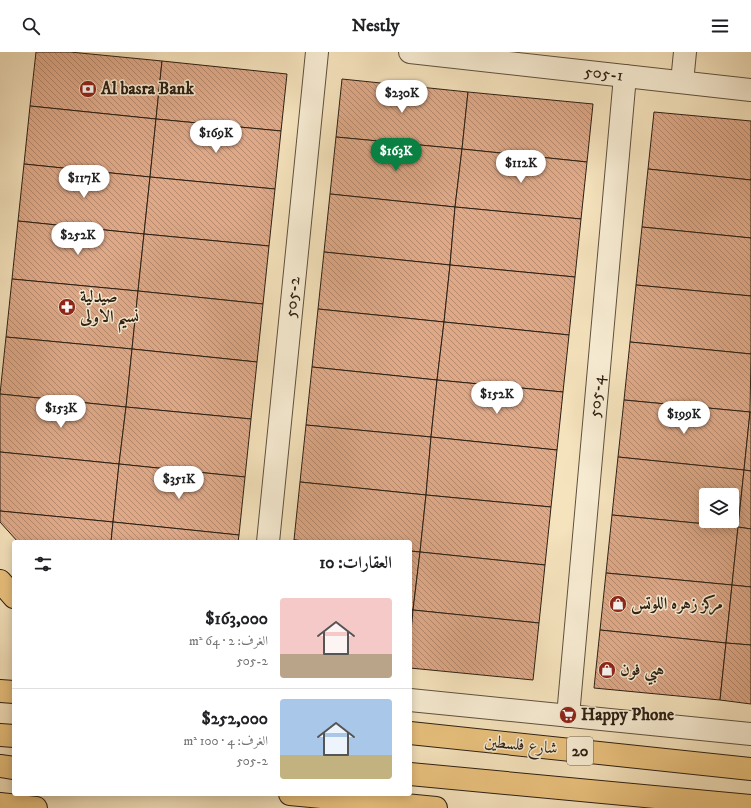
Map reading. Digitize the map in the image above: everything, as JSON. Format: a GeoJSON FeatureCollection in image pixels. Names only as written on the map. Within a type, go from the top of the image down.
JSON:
{"type":"FeatureCollection","features":[{"type":"Feature","properties":{"kind":"main road"},"geometry":{"type":"LineString","coordinates":[[0,580],[12,594]]}},
{"type":"Feature","properties":{"kind":"main road"},"geometry":{"type":"LineString","coordinates":[[0,691],[12,692]]}},
{"type":"Feature","properties":{"kind":"main road","name":"شارع فلسطين"},"geometry":{"type":"LineString","coordinates":[[412,733],[751,769]]}},
{"type":"Feature","properties":{"kind":"main road"},"geometry":{"type":"LineString","coordinates":[[0,735],[12,736]]}},
{"type":"Feature","properties":{"kind":"main road"},"geometry":{"type":"LineString","coordinates":[[0,766],[12,768]]}},
{"type":"Feature","properties":{"kind":"main road","name":"20"},"geometry":{"type":"LineString","coordinates":[[412,774],[751,806]]}},
{"type":"Feature","properties":{"kind":"main road"},"geometry":{"type":"LineString","coordinates":[[311,796],[436,808]]}},
{"type":"Feature","properties":{"kind":"main road"},"geometry":{"type":"LineString","coordinates":[[0,804],[36,808]]}},
{"type":"Feature","properties":{"kind":"street","name":"505-2"},"geometry":{"type":"LineString","coordinates":[[268,540],[317,52]]}},
{"type":"Feature","properties":{"kind":"street","name":"505-1"},"geometry":{"type":"LineString","coordinates":[[410,52],[503,57],[625,76],[751,90]]}},
{"type":"Feature","properties":{"kind":"street"},"geometry":{"type":"LineString","coordinates":[[682,82],[685,52]]}},
{"type":"Feature","properties":{"kind":"street","name":"505-4"},"geometry":{"type":"LineString","coordinates":[[568,716],[625,76]]}},
{"type":"Feature","properties":{"kind":"street"},"geometry":{"type":"LineString","coordinates":[[412,700],[751,734]]}},
{"type":"Feature","properties":{"kind":"building"},"geometry":{"type":"Polygon","coordinates":[[[36,52],[70,52],[162,61],[156,119],[30,106],[36,52]]]}},
{"type":"Feature","properties":{"kind":"building"},"geometry":{"type":"Polygon","coordinates":[[[162,61],[287,74],[281,131],[156,119],[162,61]]]}},
{"type":"Feature","properties":{"kind":"building"},"geometry":{"type":"Polygon","coordinates":[[[342,79],[468,92],[462,149],[336,137],[342,79]]]}},
{"type":"Feature","properties":{"kind":"building"},"geometry":{"type":"Polygon","coordinates":[[[468,92],[593,104],[587,162],[462,149],[468,92]]]}},
{"type":"Feature","properties":{"kind":"building"},"geometry":{"type":"Polygon","coordinates":[[[30,106],[156,119],[150,177],[24,164],[30,106]]]}},
{"type":"Feature","properties":{"kind":"building"},"geometry":{"type":"Polygon","coordinates":[[[654,112],[751,121],[751,180],[648,169],[654,112]]]}},
{"type":"Feature","properties":{"kind":"building"},"geometry":{"type":"Polygon","coordinates":[[[156,119],[281,131],[275,189],[150,177],[156,119]]]}},
{"type":"Feature","properties":{"kind":"building"},"geometry":{"type":"Polygon","coordinates":[[[336,137],[462,149],[455,207],[330,194],[336,137]]]}},
{"type":"Feature","properties":{"kind":"building"},"geometry":{"type":"Polygon","coordinates":[[[462,149],[587,162],[581,219],[455,207],[462,149]]]}},
{"type":"Feature","properties":{"kind":"building"},"geometry":{"type":"Polygon","coordinates":[[[24,164],[150,177],[144,234],[18,221],[24,164]]]}},
{"type":"Feature","properties":{"kind":"building"},"geometry":{"type":"Polygon","coordinates":[[[648,169],[751,180],[751,238],[642,227],[648,169]]]}},
{"type":"Feature","properties":{"kind":"building"},"geometry":{"type":"Polygon","coordinates":[[[150,177],[275,189],[269,246],[144,234],[150,177]]]}},
{"type":"Feature","properties":{"kind":"building"},"geometry":{"type":"Polygon","coordinates":[[[330,194],[455,207],[450,265],[324,252],[330,194]]]}},
{"type":"Feature","properties":{"kind":"building"},"geometry":{"type":"Polygon","coordinates":[[[455,207],[581,219],[575,277],[450,265],[455,207]]]}},
{"type":"Feature","properties":{"kind":"building"},"geometry":{"type":"Polygon","coordinates":[[[18,221],[144,234],[138,291],[12,279],[18,221]]]}},
{"type":"Feature","properties":{"kind":"building"},"geometry":{"type":"Polygon","coordinates":[[[642,227],[751,238],[751,296],[636,285],[642,227]]]}},
{"type":"Feature","properties":{"kind":"building"},"geometry":{"type":"Polygon","coordinates":[[[144,234],[269,246],[263,304],[138,291],[144,234]]]}},
{"type":"Feature","properties":{"kind":"building"},"geometry":{"type":"Polygon","coordinates":[[[324,252],[450,265],[444,322],[318,309],[324,252]]]}},
{"type":"Feature","properties":{"kind":"building"},"geometry":{"type":"Polygon","coordinates":[[[450,265],[575,277],[569,335],[444,322],[450,265]]]}},
{"type":"Feature","properties":{"kind":"building"},"geometry":{"type":"Polygon","coordinates":[[[12,279],[138,291],[132,349],[6,337],[12,279]]]}},
{"type":"Feature","properties":{"kind":"building"},"geometry":{"type":"Polygon","coordinates":[[[636,285],[751,296],[751,354],[630,342],[636,285]]]}},
{"type":"Feature","properties":{"kind":"building"},"geometry":{"type":"Polygon","coordinates":[[[138,291],[263,304],[257,362],[132,349],[138,291]]]}},
{"type":"Feature","properties":{"kind":"building"},"geometry":{"type":"Polygon","coordinates":[[[318,309],[444,322],[437,380],[312,367],[318,309]]]}},
{"type":"Feature","properties":{"kind":"building"},"geometry":{"type":"Polygon","coordinates":[[[444,322],[569,335],[563,392],[437,380],[444,322]]]}},
{"type":"Feature","properties":{"kind":"building"},"geometry":{"type":"Polygon","coordinates":[[[6,337],[132,349],[126,407],[0,394],[6,337]]]}},
{"type":"Feature","properties":{"kind":"building"},"geometry":{"type":"Polygon","coordinates":[[[630,342],[751,354],[750,412],[624,400],[630,342]]]}},
{"type":"Feature","properties":{"kind":"building"},"geometry":{"type":"Polygon","coordinates":[[[132,349],[257,362],[251,419],[126,407],[132,349]]]}},
{"type":"Feature","properties":{"kind":"building"},"geometry":{"type":"Polygon","coordinates":[[[312,367],[437,380],[431,437],[306,425],[312,367]]]}},
{"type":"Feature","properties":{"kind":"building"},"geometry":{"type":"Polygon","coordinates":[[[437,380],[563,392],[557,450],[431,437],[437,380]]]}},
{"type":"Feature","properties":{"kind":"building"},"geometry":{"type":"Polygon","coordinates":[[[0,394],[126,407],[119,464],[0,452],[0,394]]]}},
{"type":"Feature","properties":{"kind":"building"},"geometry":{"type":"Polygon","coordinates":[[[624,400],[750,412],[744,470],[618,457],[624,400]]]}},
{"type":"Feature","properties":{"kind":"building"},"geometry":{"type":"Polygon","coordinates":[[[126,407],[251,419],[245,477],[119,464],[126,407]]]}},
{"type":"Feature","properties":{"kind":"building"},"geometry":{"type":"Polygon","coordinates":[[[751,412],[751,471],[744,470],[751,412]]]}},
{"type":"Feature","properties":{"kind":"building"},"geometry":{"type":"Polygon","coordinates":[[[306,425],[431,437],[426,495],[300,482],[306,425]]]}},
{"type":"Feature","properties":{"kind":"building"},"geometry":{"type":"Polygon","coordinates":[[[431,437],[557,450],[551,507],[426,495],[431,437]]]}},
{"type":"Feature","properties":{"kind":"building"},"geometry":{"type":"Polygon","coordinates":[[[0,452],[119,464],[113,522],[0,511],[0,452]]]}},
{"type":"Feature","properties":{"kind":"building"},"geometry":{"type":"Polygon","coordinates":[[[618,457],[744,470],[739,518],[739,488],[699,488],[699,523],[612,515],[618,457]]]}},
{"type":"Feature","properties":{"kind":"building"},"geometry":{"type":"Polygon","coordinates":[[[119,464],[245,477],[239,535],[113,522],[119,464]]]}},
{"type":"Feature","properties":{"kind":"building"},"geometry":{"type":"Polygon","coordinates":[[[744,470],[751,471],[751,529],[739,527],[744,470]]]}},
{"type":"Feature","properties":{"kind":"building"},"geometry":{"type":"Polygon","coordinates":[[[300,482],[426,495],[420,552],[412,551],[412,540],[294,540],[300,482]]]}},
{"type":"Feature","properties":{"kind":"building"},"geometry":{"type":"Polygon","coordinates":[[[426,495],[551,507],[545,565],[420,552],[426,495]]]}},
{"type":"Feature","properties":{"kind":"building"},"geometry":{"type":"Polygon","coordinates":[[[0,511],[113,522],[111,540],[16,540],[0,522],[0,511]]]}},
{"type":"Feature","properties":{"kind":"building"},"geometry":{"type":"Polygon","coordinates":[[[612,515],[699,523],[699,528],[738,528],[732,585],[606,573],[612,515]]]}},
{"type":"Feature","properties":{"kind":"building"},"geometry":{"type":"Polygon","coordinates":[[[113,522],[239,535],[238,540],[111,540],[113,522]]]}},
{"type":"Feature","properties":{"kind":"building"},"geometry":{"type":"Polygon","coordinates":[[[738,528],[751,529],[751,587],[732,585],[738,528]]]}},
{"type":"Feature","properties":{"kind":"building"},"geometry":{"type":"Polygon","coordinates":[[[412,551],[420,552],[412,610],[412,551]]]}},
{"type":"Feature","properties":{"kind":"building"},"geometry":{"type":"Polygon","coordinates":[[[420,552],[545,565],[539,623],[413,610],[420,552]]]}},
{"type":"Feature","properties":{"kind":"building"},"geometry":{"type":"Polygon","coordinates":[[[606,573],[732,585],[726,643],[600,630],[606,573]]]}},
{"type":"Feature","properties":{"kind":"building"},"geometry":{"type":"Polygon","coordinates":[[[732,585],[751,587],[751,645],[726,643],[732,585]]]}},
{"type":"Feature","properties":{"kind":"building"},"geometry":{"type":"Polygon","coordinates":[[[413,610],[539,623],[533,680],[412,668],[413,610]]]}},
{"type":"Feature","properties":{"kind":"building"},"geometry":{"type":"Polygon","coordinates":[[[600,630],[726,643],[720,700],[594,688],[600,630]]]}},
{"type":"Feature","properties":{"kind":"building"},"geometry":{"type":"Polygon","coordinates":[[[726,643],[751,645],[751,704],[720,700],[726,643]]]}},
{"type":"Feature","properties":{"kind":"place","name":"Al basra Bank"},"geometry":{"type":"Point","coordinates":[88,89]}},
{"type":"Feature","properties":{"kind":"place","name":"صيدلية نسيم الاولى"},"geometry":{"type":"Point","coordinates":[67,307]}},
{"type":"Feature","properties":{"kind":"place","name":"مركز زهره اللوتس"},"geometry":{"type":"Point","coordinates":[618,604]}},
{"type":"Feature","properties":{"kind":"place","name":"هبي فون"},"geometry":{"type":"Point","coordinates":[607,670]}},
{"type":"Feature","properties":{"kind":"place","name":"Happy Phone"},"geometry":{"type":"Point","coordinates":[568,715]}}]}
